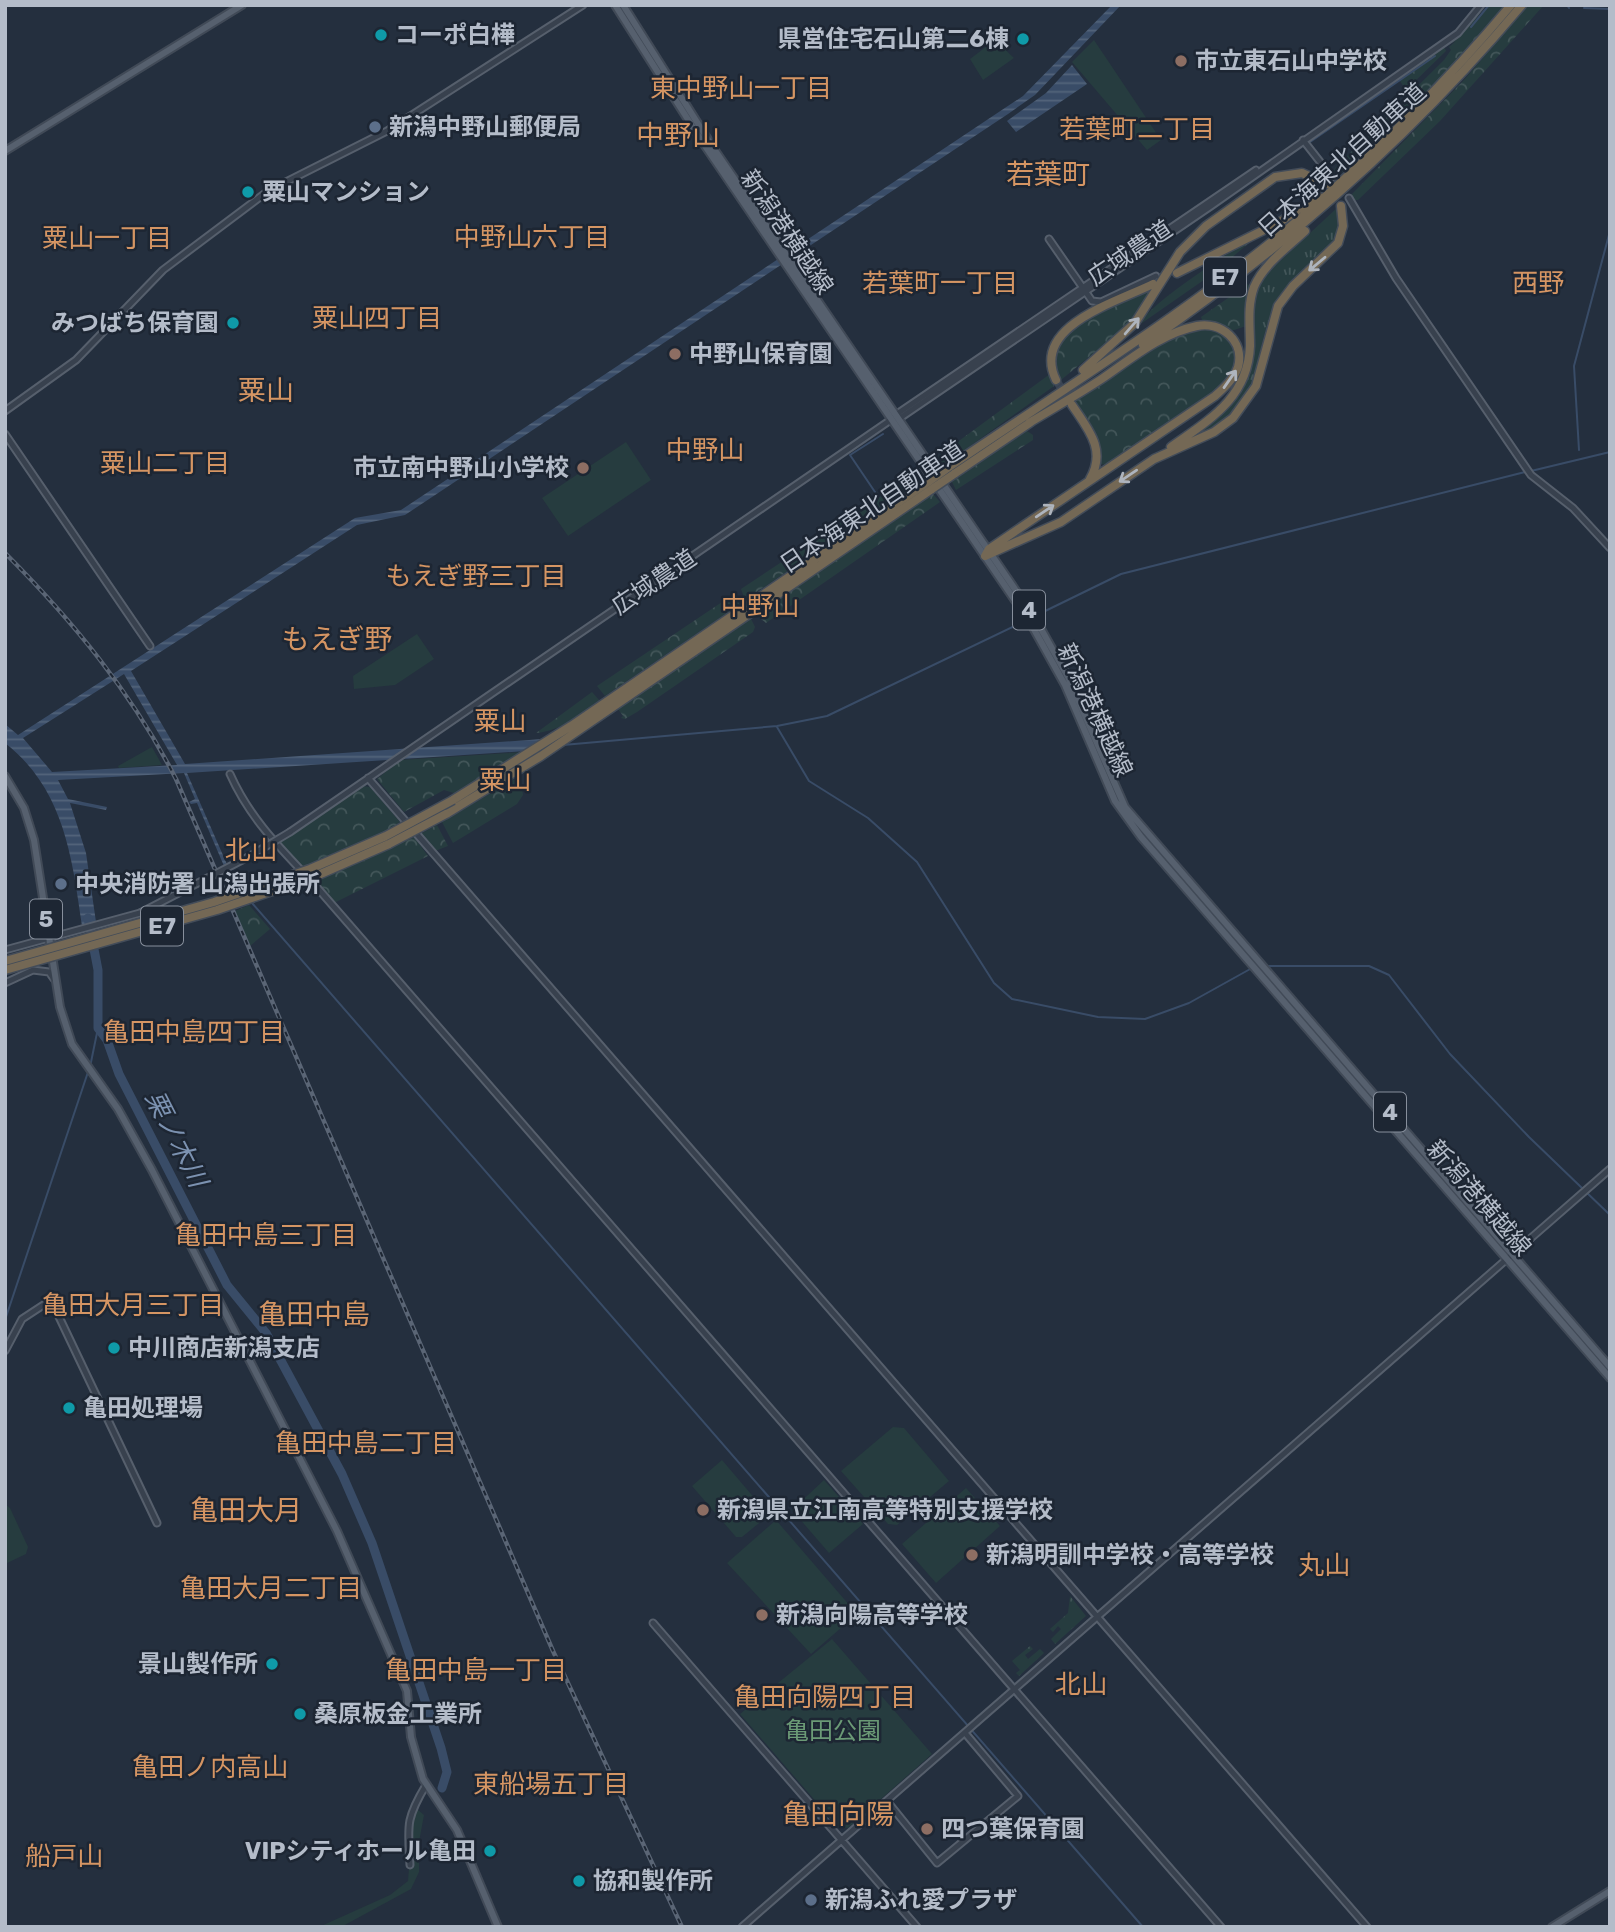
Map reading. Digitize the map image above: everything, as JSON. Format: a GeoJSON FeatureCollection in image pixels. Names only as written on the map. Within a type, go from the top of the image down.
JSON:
{"type":"FeatureCollection","features":[{"type":"Feature","properties":{"kind":"highway","name":"日本海東北自動車道"},"geometry":{"type":"LineString","coordinates":[[1026,420],[1262,249],[1352,172],[1411,117],[1511,5]]}},
{"type":"Feature","properties":{"kind":"highway","name":"日本海東北自動車道"},"geometry":{"type":"LineString","coordinates":[[5,970],[217,910],[446,814],[1247,271],[1369,168],[1436,102],[1522,5]]}},
{"type":"Feature","properties":{"kind":"highway"},"geometry":{"type":"LineString","coordinates":[[1177,273],[1299,209],[1411,117]]}},
{"type":"Feature","properties":{"kind":"highway"},"geometry":{"type":"LineString","coordinates":[[989,553],[1061,522],[1215,417],[1232,399],[1249,360],[1250,302],[1257,281],[1369,168]]}},
{"type":"Feature","properties":{"kind":"highway"},"geometry":{"type":"LineString","coordinates":[[1026,420],[1123,336],[1151,302],[1180,252],[1206,226],[1275,177],[1302,173],[1330,181]]}},
{"type":"Feature","properties":{"kind":"highway"},"geometry":{"type":"LineString","coordinates":[[1154,459],[1214,432],[1243,407],[1260,376],[1278,306],[1293,286],[1338,243],[1343,226],[1341,205]]}},
{"type":"Feature","properties":{"kind":"highway"},"geometry":{"type":"LineString","coordinates":[[1056,380],[1050,356],[1053,344],[1061,333],[1074,323],[1155,280]]}},
{"type":"Feature","properties":{"kind":"highway"},"geometry":{"type":"LineString","coordinates":[[989,553],[1223,389],[1235,374],[1239,358],[1230,335],[1207,325],[1171,335],[1026,420]]}},
{"type":"Feature","properties":{"kind":"highway"},"geometry":{"type":"LineString","coordinates":[[1072,405],[1097,448],[1096,466],[1089,481]]}},
{"type":"Feature","properties":{"kind":"highway","name":"日本海東北自動車道"},"geometry":{"type":"LineString","coordinates":[[387,840],[453,800],[505,774]]}},
{"type":"Feature","properties":{"kind":"highway","name":"日本海東北自動車道"},"geometry":{"type":"LineString","coordinates":[[5,961],[313,872]]}},
{"type":"Feature","properties":{"kind":"main road"},"geometry":{"type":"LineString","coordinates":[[5,151],[242,5]]}},
{"type":"Feature","properties":{"kind":"main road","name":"新潟港横越線"},"geometry":{"type":"LineString","coordinates":[[615,5],[652,67],[781,253]]}},
{"type":"Feature","properties":{"kind":"main road","name":"新潟港横越線"},"geometry":{"type":"LineString","coordinates":[[623,5],[789,265],[896,416],[1051,644],[1125,807],[1610,1378]]}},
{"type":"Feature","properties":{"kind":"main road","name":"新潟港横越線"},"geometry":{"type":"LineString","coordinates":[[989,553],[1055,663],[1122,813],[1247,961],[1610,1367]]}},
{"type":"Feature","properties":{"kind":"main road","name":"5"},"geometry":{"type":"LineString","coordinates":[[5,776],[24,808],[34,840],[65,1027],[84,1065],[118,1110],[152,1170],[337,1531],[407,1690],[416,1761],[426,1784],[457,1830],[498,1927]]}},
{"type":"Feature","properties":{"kind":"main road"},"geometry":{"type":"LineString","coordinates":[[1552,1927],[1610,1891]]}},
{"type":"Feature","properties":{"kind":"street"},"geometry":{"type":"LineString","coordinates":[[5,411],[75,360],[163,270],[268,191],[387,131],[583,5]]}},
{"type":"Feature","properties":{"kind":"street","name":"広域農道"},"geometry":{"type":"LineString","coordinates":[[368,778],[1458,33],[1482,5]]}},
{"type":"Feature","properties":{"kind":"street"},"geometry":{"type":"LineString","coordinates":[[1303,140],[1330,181]]}},
{"type":"Feature","properties":{"kind":"street"},"geometry":{"type":"LineString","coordinates":[[1349,198],[1392,271],[1531,475],[1573,508],[1610,548]]}},
{"type":"Feature","properties":{"kind":"street"},"geometry":{"type":"LineString","coordinates":[[1049,239],[1092,301],[1101,302],[1155,280]]}},
{"type":"Feature","properties":{"kind":"street"},"geometry":{"type":"LineString","coordinates":[[5,434],[150,646]]}},
{"type":"Feature","properties":{"kind":"street"},"geometry":{"type":"LineString","coordinates":[[230,774],[247,810],[267,835],[314,884],[1220,1927]]}},
{"type":"Feature","properties":{"kind":"street"},"geometry":{"type":"LineString","coordinates":[[5,950],[79,932],[140,913],[250,856],[368,778],[1367,1927]]}},
{"type":"Feature","properties":{"kind":"street"},"geometry":{"type":"LineString","coordinates":[[5,983],[33,970],[43,969],[56,981]]}},
{"type":"Feature","properties":{"kind":"street"},"geometry":{"type":"LineString","coordinates":[[742,1927],[1610,1169]]}},
{"type":"Feature","properties":{"kind":"street"},"geometry":{"type":"LineString","coordinates":[[5,1351],[22,1319],[51,1300],[157,1523]]}},
{"type":"Feature","properties":{"kind":"street"},"geometry":{"type":"LineString","coordinates":[[653,1623],[918,1927]]}},
{"type":"Feature","properties":{"kind":"street"},"geometry":{"type":"LineString","coordinates":[[887,1801],[937,1863],[1018,1796],[965,1733]]}},
{"type":"Feature","properties":{"kind":"street"},"geometry":{"type":"LineString","coordinates":[[410,1865],[407,1829],[410,1813],[426,1784]]}},
{"type":"Feature","properties":{"kind":"green space"},"geometry":{"type":"Polygon","coordinates":[[[1485,5],[1472,26],[1490,5],[1505,5],[1436,83],[1342,172],[1336,177],[1333,175],[1335,168],[1444,60],[1451,50],[1449,47],[1456,41],[1448,45],[1461,35],[1485,5]]]}},
{"type":"Feature","properties":{"kind":"green space"},"geometry":{"type":"Polygon","coordinates":[[[1529,5],[1544,5],[1440,121],[1358,200],[1353,200],[1351,195],[1463,81],[1529,5]]]}},
{"type":"Feature","properties":{"kind":"green space"},"geometry":{"type":"Polygon","coordinates":[[[995,40],[1014,58],[983,80],[970,59],[995,40]]]}},
{"type":"Feature","properties":{"kind":"green space"},"geometry":{"type":"Polygon","coordinates":[[[1094,40],[1161,140],[1147,150],[1072,62],[1094,40]]]}},
{"type":"Feature","properties":{"kind":"green space"},"geometry":{"type":"Polygon","coordinates":[[[1444,47],[1446,51],[1406,90],[1400,81],[1430,60],[1398,78],[1444,47]]]}},
{"type":"Feature","properties":{"kind":"green space"},"geometry":{"type":"Polygon","coordinates":[[[1337,208],[1339,223],[1329,247],[1280,298],[1270,319],[1246,398],[1234,414],[1216,428],[1189,440],[1221,415],[1245,382],[1252,303],[1257,286],[1268,272],[1337,208]]]}},
{"type":"Feature","properties":{"kind":"green space"},"geometry":{"type":"Polygon","coordinates":[[[1255,238],[1211,275],[1142,323],[1146,315],[1173,292],[1255,238]]]}},
{"type":"Feature","properties":{"kind":"green space"},"geometry":{"type":"Polygon","coordinates":[[[1248,284],[1251,288],[1246,326],[1231,331],[1215,322],[1203,322],[1201,317],[1248,284]]]}},
{"type":"Feature","properties":{"kind":"green space"},"geometry":{"type":"Polygon","coordinates":[[[1157,287],[1129,324],[1061,380],[1054,354],[1069,332],[1098,313],[1157,287]]]}},
{"type":"Feature","properties":{"kind":"green space"},"geometry":{"type":"Polygon","coordinates":[[[1203,328],[1225,335],[1235,350],[1233,371],[1224,384],[1107,465],[1101,464],[1097,438],[1074,402],[1152,348],[1203,328]]]}},
{"type":"Feature","properties":{"kind":"green space"},"geometry":{"type":"Polygon","coordinates":[[[1050,374],[1054,386],[942,466],[937,457],[1050,374]]]}},
{"type":"Feature","properties":{"kind":"green space"},"geometry":{"type":"Polygon","coordinates":[[[1027,431],[1033,435],[1033,440],[956,490],[952,482],[1027,431]]]}},
{"type":"Feature","properties":{"kind":"green space"},"geometry":{"type":"Polygon","coordinates":[[[626,442],[651,480],[568,536],[542,498],[626,442]]]}},
{"type":"Feature","properties":{"kind":"green space"},"geometry":{"type":"Polygon","coordinates":[[[919,471],[924,478],[745,600],[741,589],[919,471]]]}},
{"type":"Feature","properties":{"kind":"green space"},"geometry":{"type":"Polygon","coordinates":[[[933,494],[940,502],[766,623],[756,615],[933,494]]]}},
{"type":"Feature","properties":{"kind":"green space"},"geometry":{"type":"Polygon","coordinates":[[[731,596],[740,604],[605,696],[597,686],[731,596]]]}},
{"type":"Feature","properties":{"kind":"green space"},"geometry":{"type":"Polygon","coordinates":[[[751,619],[755,627],[753,632],[637,712],[625,719],[621,718],[623,716],[618,709],[751,619]]]}},
{"type":"Feature","properties":{"kind":"green space"},"geometry":{"type":"Polygon","coordinates":[[[417,634],[434,659],[395,685],[354,689],[353,676],[417,634]]]}},
{"type":"Feature","properties":{"kind":"green space"},"geometry":{"type":"Polygon","coordinates":[[[592,692],[599,700],[585,711],[562,726],[536,733],[592,692]]]}},
{"type":"Feature","properties":{"kind":"green space"},"geometry":{"type":"Polygon","coordinates":[[[152,747],[162,765],[119,768],[118,766],[152,747]]]}},
{"type":"Feature","properties":{"kind":"green space"},"geometry":{"type":"Polygon","coordinates":[[[524,752],[457,794],[444,790],[404,812],[377,779],[400,760],[524,752]]]}},
{"type":"Feature","properties":{"kind":"green space"},"geometry":{"type":"Polygon","coordinates":[[[520,776],[523,795],[517,804],[453,843],[442,822],[520,776]]]}},
{"type":"Feature","properties":{"kind":"green space"},"geometry":{"type":"Polygon","coordinates":[[[362,786],[370,787],[400,822],[384,833],[304,867],[279,843],[362,786]]]}},
{"type":"Feature","properties":{"kind":"green space"},"geometry":{"type":"Polygon","coordinates":[[[437,825],[448,846],[435,851],[420,834],[437,825]]]}},
{"type":"Feature","properties":{"kind":"green space"},"geometry":{"type":"Polygon","coordinates":[[[414,837],[428,856],[334,903],[315,881],[414,837]]]}},
{"type":"Feature","properties":{"kind":"green space"},"geometry":{"type":"Polygon","coordinates":[[[249,905],[270,929],[250,946],[235,911],[249,905]]]}},
{"type":"Feature","properties":{"kind":"green space"},"geometry":{"type":"Polygon","coordinates":[[[893,1427],[904,1428],[949,1481],[897,1525],[888,1524],[841,1471],[893,1427]]]}},
{"type":"Feature","properties":{"kind":"green space"},"geometry":{"type":"Polygon","coordinates":[[[722,1460],[769,1515],[742,1537],[736,1537],[692,1486],[722,1460]]]}},
{"type":"Feature","properties":{"kind":"green space"},"geometry":{"type":"Polygon","coordinates":[[[824,1480],[863,1524],[829,1553],[792,1510],[824,1480]]]}},
{"type":"Feature","properties":{"kind":"green space"},"geometry":{"type":"Polygon","coordinates":[[[966,1488],[1000,1526],[936,1583],[902,1544],[966,1488]]]}},
{"type":"Feature","properties":{"kind":"green space"},"geometry":{"type":"Polygon","coordinates":[[[5,1504],[10,1508],[28,1547],[26,1554],[5,1564],[5,1504]]]}},
{"type":"Feature","properties":{"kind":"green space"},"geometry":{"type":"Polygon","coordinates":[[[776,1520],[857,1614],[811,1654],[727,1563],[776,1520]]]}},
{"type":"Feature","properties":{"kind":"green space"},"geometry":{"type":"Polygon","coordinates":[[[1070,1596],[1086,1616],[1055,1644],[1051,1639],[1061,1629],[1058,1626],[1053,1632],[1050,1629],[1068,1613],[1070,1596]]]}},
{"type":"Feature","properties":{"kind":"green space","name":"亀田公園"},"geometry":{"type":"Polygon","coordinates":[[[832,1639],[932,1754],[848,1828],[838,1827],[740,1714],[832,1639]]]}},
{"type":"Feature","properties":{"kind":"green space"},"geometry":{"type":"Polygon","coordinates":[[[1030,1646],[1033,1649],[1025,1655],[1028,1659],[1040,1649],[1044,1653],[1019,1676],[1016,1673],[1020,1670],[1012,1661],[1030,1646]]]}},
{"type":"Feature","properties":{"kind":"green space"},"geometry":{"type":"Polygon","coordinates":[[[417,1809],[424,1815],[419,1842],[419,1872],[411,1889],[341,1927],[319,1927],[390,1895],[408,1881],[412,1829],[417,1809]]]}},
{"type":"Feature","properties":{"kind":"water"},"geometry":{"type":"Polygon","coordinates":[[[1112,5],[1121,5],[1035,95],[1008,114],[405,515],[357,525],[131,671],[185,764],[543,739],[526,751],[187,773],[233,878],[246,888],[242,889],[230,880],[197,803],[189,802],[195,799],[184,773],[58,780],[68,799],[107,807],[106,810],[70,803],[86,853],[96,922],[82,926],[69,850],[62,826],[41,781],[25,761],[5,743],[5,724],[18,735],[355,518],[401,510],[1023,96],[1112,5]],[[124,674],[23,738],[52,772],[177,765],[124,674]]]}},
{"type":"Feature","properties":{"kind":"water"},"geometry":{"type":"Polygon","coordinates":[[[1072,65],[1087,84],[1016,132],[1007,121],[1046,93],[1072,65]]]}},
{"type":"Feature","properties":{"kind":"waterway"},"geometry":{"type":"LineString","coordinates":[[1471,27],[1489,5]]}},
{"type":"Feature","properties":{"kind":"waterway"},"geometry":{"type":"LineString","coordinates":[[1584,8],[1610,9]]}},
{"type":"Feature","properties":{"kind":"waterway"},"geometry":{"type":"LineString","coordinates":[[1310,142],[1435,56]]}},
{"type":"Feature","properties":{"kind":"waterway"},"geometry":{"type":"LineString","coordinates":[[1579,450],[1574,366],[1610,231]]}},
{"type":"Feature","properties":{"kind":"waterway"},"geometry":{"type":"LineString","coordinates":[[875,492],[850,455],[883,434]]}},
{"type":"Feature","properties":{"kind":"waterway"},"geometry":{"type":"LineString","coordinates":[[1531,471],[1610,452]]}},
{"type":"Feature","properties":{"kind":"waterway"},"geometry":{"type":"LineString","coordinates":[[1035,616],[1121,574],[1525,472]]}},
{"type":"Feature","properties":{"kind":"waterway"},"geometry":{"type":"LineString","coordinates":[[563,745],[777,726],[827,716],[1027,620]]}},
{"type":"Feature","properties":{"kind":"waterway"},"geometry":{"type":"LineString","coordinates":[[777,727],[809,781],[868,818],[917,862],[994,983],[1012,999],[1098,1017],[1145,1019],[1189,1003],[1252,968]]}},
{"type":"Feature","properties":{"kind":"waterway"},"geometry":{"type":"LineString","coordinates":[[252,903],[1143,1927]]}},
{"type":"Feature","properties":{"kind":"waterway","name":"栗ノ木川"},"geometry":{"type":"LineString","coordinates":[[88,918],[98,970],[98,1028],[107,1040],[119,1074],[227,1285],[266,1333],[342,1474],[372,1543],[441,1748],[447,1772],[442,1788]]}},
{"type":"Feature","properties":{"kind":"waterway"},"geometry":{"type":"LineString","coordinates":[[1265,966],[1369,966],[1389,975],[1450,1054],[1529,1137],[1610,1215]]}},
{"type":"Feature","properties":{"kind":"waterway"},"geometry":{"type":"LineString","coordinates":[[90,1067],[98,1028]]}},
{"type":"Feature","properties":{"kind":"waterway"},"geometry":{"type":"LineString","coordinates":[[5,1320],[88,1072]]}},
{"type":"Feature","properties":{"kind":"tunnel"},"geometry":{"type":"LineString","coordinates":[[1056,380],[1072,405]]}},
{"type":"Feature","properties":{"kind":"railway"},"geometry":{"type":"LineString","coordinates":[[5,553],[100,659],[140,717],[176,779],[553,1651],[682,1927]]}},
{"type":"Feature","properties":{"kind":"place","name":"コーポ白樺"},"geometry":{"type":"Point","coordinates":[381,35]}},
{"type":"Feature","properties":{"kind":"place","name":"県営住宅石山第二6棟"},"geometry":{"type":"Point","coordinates":[1023,39]}},
{"type":"Feature","properties":{"kind":"place","name":"市立東石山中学校"},"geometry":{"type":"Point","coordinates":[1181,61]}},
{"type":"Feature","properties":{"kind":"place","name":"新潟中野山郵便局"},"geometry":{"type":"Point","coordinates":[375,127]}},
{"type":"Feature","properties":{"kind":"place","name":"粟山マンション"},"geometry":{"type":"Point","coordinates":[248,192]}},
{"type":"Feature","properties":{"kind":"place","name":"みつばち保育園"},"geometry":{"type":"Point","coordinates":[233,323]}},
{"type":"Feature","properties":{"kind":"place","name":"中野山保育園"},"geometry":{"type":"Point","coordinates":[675,354]}},
{"type":"Feature","properties":{"kind":"place","name":"市立南中野山小学校"},"geometry":{"type":"Point","coordinates":[583,468]}},
{"type":"Feature","properties":{"kind":"place","name":"中央消防署 山潟出張所"},"geometry":{"type":"Point","coordinates":[61,884]}},
{"type":"Feature","properties":{"kind":"place","name":"中川商店新潟支店"},"geometry":{"type":"Point","coordinates":[114,1348]}},
{"type":"Feature","properties":{"kind":"place","name":"亀田処理場"},"geometry":{"type":"Point","coordinates":[69,1408]}},
{"type":"Feature","properties":{"kind":"place","name":"新潟県立江南高等特別支援学校"},"geometry":{"type":"Point","coordinates":[703,1510]}},
{"type":"Feature","properties":{"kind":"place","name":"新潟明訓中学校・高等学校"},"geometry":{"type":"Point","coordinates":[972,1555]}},
{"type":"Feature","properties":{"kind":"place","name":"新潟向陽高等学校"},"geometry":{"type":"Point","coordinates":[762,1615]}},
{"type":"Feature","properties":{"kind":"place","name":"景山製作所"},"geometry":{"type":"Point","coordinates":[272,1664]}},
{"type":"Feature","properties":{"kind":"place","name":"桑原板金工業所"},"geometry":{"type":"Point","coordinates":[300,1714]}},
{"type":"Feature","properties":{"kind":"place","name":"四つ葉保育園"},"geometry":{"type":"Point","coordinates":[927,1829]}},
{"type":"Feature","properties":{"kind":"place","name":"VIPシティホール亀田"},"geometry":{"type":"Point","coordinates":[490,1851]}},
{"type":"Feature","properties":{"kind":"place","name":"協和製作所"},"geometry":{"type":"Point","coordinates":[579,1881]}},
{"type":"Feature","properties":{"kind":"place","name":"新潟ふれ愛プラザ"},"geometry":{"type":"Point","coordinates":[811,1900]}},
{"type":"Feature","properties":{"kind":"district","name":"東中野山一丁目"},"geometry":{"type":"Point","coordinates":[741,88]}},
{"type":"Feature","properties":{"kind":"district","name":"若葉町二丁目"},"geometry":{"type":"Point","coordinates":[1137,129]}},
{"type":"Feature","properties":{"kind":"district","name":"中野山"},"geometry":{"type":"Point","coordinates":[678,135]}},
{"type":"Feature","properties":{"kind":"district","name":"若葉町"},"geometry":{"type":"Point","coordinates":[1048,174]}},
{"type":"Feature","properties":{"kind":"district","name":"中野山六丁目"},"geometry":{"type":"Point","coordinates":[532,237]}},
{"type":"Feature","properties":{"kind":"district","name":"粟山一丁目"},"geometry":{"type":"Point","coordinates":[107,238]}},
{"type":"Feature","properties":{"kind":"district","name":"若葉町一丁目"},"geometry":{"type":"Point","coordinates":[940,283]}},
{"type":"Feature","properties":{"kind":"district","name":"西野"},"geometry":{"type":"Point","coordinates":[1538,283]}},
{"type":"Feature","properties":{"kind":"district","name":"粟山四丁目"},"geometry":{"type":"Point","coordinates":[377,318]}},
{"type":"Feature","properties":{"kind":"district","name":"粟山"},"geometry":{"type":"Point","coordinates":[266,390]}},
{"type":"Feature","properties":{"kind":"district","name":"中野山"},"geometry":{"type":"Point","coordinates":[705,450]}},
{"type":"Feature","properties":{"kind":"district","name":"粟山二丁目"},"geometry":{"type":"Point","coordinates":[165,463]}},
{"type":"Feature","properties":{"kind":"district","name":"もえぎ野三丁目"},"geometry":{"type":"Point","coordinates":[476,576]}},
{"type":"Feature","properties":{"kind":"district","name":"中野山"},"geometry":{"type":"Point","coordinates":[760,606]}},
{"type":"Feature","properties":{"kind":"district","name":"もえぎ野"},"geometry":{"type":"Point","coordinates":[337,639]}},
{"type":"Feature","properties":{"kind":"district","name":"粟山"},"geometry":{"type":"Point","coordinates":[500,721]}},
{"type":"Feature","properties":{"kind":"district","name":"粟山"},"geometry":{"type":"Point","coordinates":[505,780]}},
{"type":"Feature","properties":{"kind":"district","name":"北山"},"geometry":{"type":"Point","coordinates":[251,850]}},
{"type":"Feature","properties":{"kind":"district","name":"亀田中島四丁目"},"geometry":{"type":"Point","coordinates":[194,1032]}},
{"type":"Feature","properties":{"kind":"district","name":"亀田中島三丁目"},"geometry":{"type":"Point","coordinates":[266,1235]}},
{"type":"Feature","properties":{"kind":"district","name":"亀田大月三丁目"},"geometry":{"type":"Point","coordinates":[133,1305]}},
{"type":"Feature","properties":{"kind":"district","name":"亀田中島"},"geometry":{"type":"Point","coordinates":[314,1314]}},
{"type":"Feature","properties":{"kind":"district","name":"亀田中島二丁目"},"geometry":{"type":"Point","coordinates":[366,1443]}},
{"type":"Feature","properties":{"kind":"district","name":"亀田大月"},"geometry":{"type":"Point","coordinates":[246,1510]}},
{"type":"Feature","properties":{"kind":"district","name":"丸山"},"geometry":{"type":"Point","coordinates":[1324,1565]}},
{"type":"Feature","properties":{"kind":"district","name":"亀田大月二丁目"},"geometry":{"type":"Point","coordinates":[271,1588]}},
{"type":"Feature","properties":{"kind":"district","name":"亀田中島一丁目"},"geometry":{"type":"Point","coordinates":[476,1670]}},
{"type":"Feature","properties":{"kind":"district","name":"北山"},"geometry":{"type":"Point","coordinates":[1081,1684]}},
{"type":"Feature","properties":{"kind":"district","name":"亀田向陽四丁目"},"geometry":{"type":"Point","coordinates":[825,1697]}},
{"type":"Feature","properties":{"kind":"district","name":"亀田ノ内高山"},"geometry":{"type":"Point","coordinates":[210,1767]}},
{"type":"Feature","properties":{"kind":"district","name":"東船場五丁目"},"geometry":{"type":"Point","coordinates":[551,1784]}},
{"type":"Feature","properties":{"kind":"district","name":"亀田向陽"},"geometry":{"type":"Point","coordinates":[838,1814]}},
{"type":"Feature","properties":{"kind":"district","name":"船戸山"},"geometry":{"type":"Point","coordinates":[64,1856]}}]}
